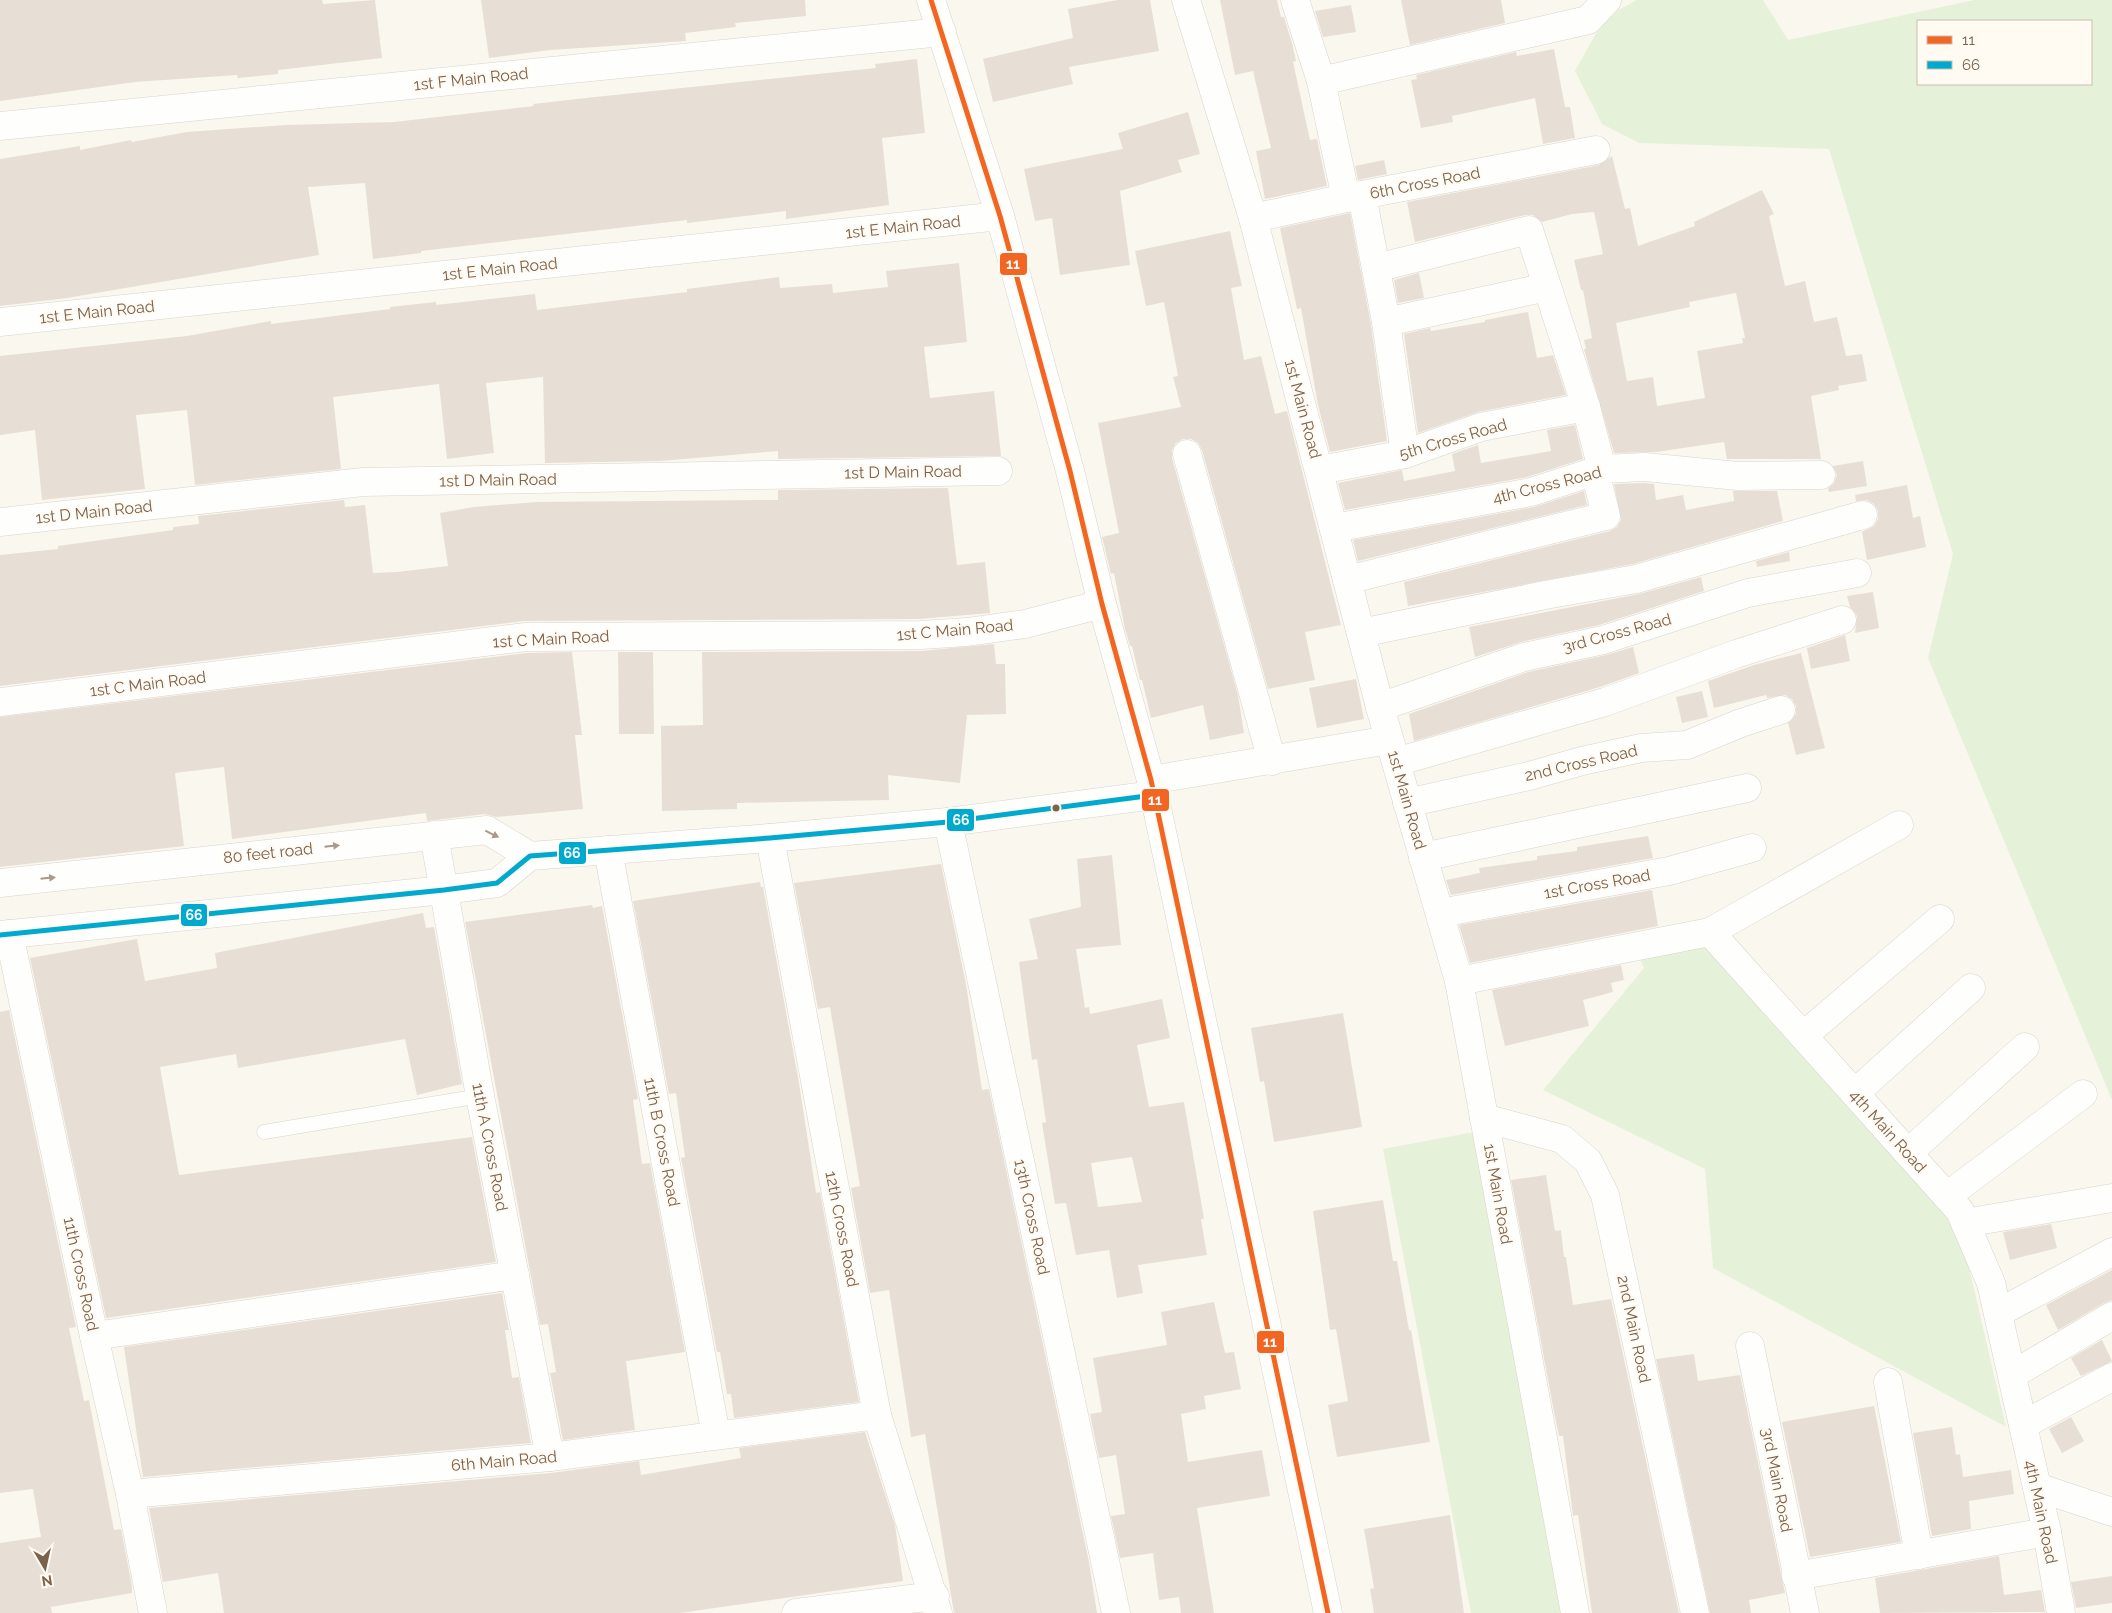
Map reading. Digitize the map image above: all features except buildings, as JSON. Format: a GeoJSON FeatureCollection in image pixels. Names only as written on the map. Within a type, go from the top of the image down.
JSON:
{"type":"FeatureCollection","features":[{"type":"Feature","properties":{"kind":"street"},"geometry":{"type":"LineString","coordinates":[[931,0],[1000,216],[1070,471],[1102,604],[1153,788],[1328,1613]]}},
{"type":"Feature","properties":{"kind":"street","name":"1st Main Road"},"geometry":{"type":"LineString","coordinates":[[1186,0],[1253,218],[1392,751],[1459,981],[1574,1613]]}},
{"type":"Feature","properties":{"kind":"street"},"geometry":{"type":"LineString","coordinates":[[1295,0],[1376,268],[1386,322],[1405,454]]}},
{"type":"Feature","properties":{"kind":"street"},"geometry":{"type":"LineString","coordinates":[[1320,81],[1588,20],[1607,0]]}},
{"type":"Feature","properties":{"kind":"street","name":"1st F Main Road"},"geometry":{"type":"LineString","coordinates":[[0,126],[942,32]]}},
{"type":"Feature","properties":{"kind":"street","name":"6th Cross Road"},"geometry":{"type":"LineString","coordinates":[[1253,218],[1596,150]]}},
{"type":"Feature","properties":{"kind":"street","name":"1st E Main Road"},"geometry":{"type":"LineString","coordinates":[[0,322],[1000,216]]}},
{"type":"Feature","properties":{"kind":"street"},"geometry":{"type":"LineString","coordinates":[[1347,580],[1606,516],[1586,407],[1529,230],[1376,268]]}},
{"type":"Feature","properties":{"kind":"street"},"geometry":{"type":"LineString","coordinates":[[1386,322],[1547,287]]}},
{"type":"Feature","properties":{"kind":"street","name":"5th Cross Road"},"geometry":{"type":"LineString","coordinates":[[1320,470],[1405,454],[1481,427],[1586,407]]}},
{"type":"Feature","properties":{"kind":"street"},"geometry":{"type":"LineString","coordinates":[[1187,454],[1272,761]]}},
{"type":"Feature","properties":{"kind":"street","name":"4th Cross Road"},"geometry":{"type":"LineString","coordinates":[[1334,528],[1531,492],[1598,470],[1645,467],[1738,476],[1821,475]]}},
{"type":"Feature","properties":{"kind":"street","name":"1st D Main Road"},"geometry":{"type":"LineString","coordinates":[[0,522],[363,482],[998,470]]}},
{"type":"Feature","properties":{"kind":"street"},"geometry":{"type":"LineString","coordinates":[[1361,633],[1546,595],[1636,580],[1862,515]]}},
{"type":"Feature","properties":{"kind":"street","name":"3rd Cross Road"},"geometry":{"type":"LineString","coordinates":[[1380,706],[1524,657],[1603,640],[1748,593],[1857,573]]}},
{"type":"Feature","properties":{"kind":"street","name":"1st C Main Road"},"geometry":{"type":"LineString","coordinates":[[0,702],[526,637],[921,635],[967,632],[1025,624],[1102,604]]}},
{"type":"Feature","properties":{"kind":"street"},"geometry":{"type":"LineString","coordinates":[[5,935],[497,883],[530,856],[770,838],[948,822],[1153,788],[1272,761],[1392,751],[1605,702],[1736,654],[1842,620]]}},
{"type":"Feature","properties":{"kind":"street","name":"2nd Cross Road"},"geometry":{"type":"LineString","coordinates":[[1407,803],[1529,776],[1582,761],[1641,748],[1687,745],[1741,723],[1781,710]]}},
{"type":"Feature","properties":{"kind":"street"},"geometry":{"type":"LineString","coordinates":[[1423,857],[1747,788]]}},
{"type":"Feature","properties":{"kind":"street","name":"13th Cross Road"},"geometry":{"type":"LineString","coordinates":[[948,822],[1116,1613]]}},
{"type":"Feature","properties":{"kind":"street"},"geometry":{"type":"LineString","coordinates":[[1459,981],[1710,932],[1900,825]]}},
{"type":"Feature","properties":{"kind":"street","name":"80 feet road"},"geometry":{"type":"LineString","coordinates":[[0,883],[487,830],[530,856]]}},
{"type":"Feature","properties":{"kind":"street","name":"11th A Cross Road"},"geometry":{"type":"LineString","coordinates":[[434,835],[480,1096],[550,1457]]}},
{"type":"Feature","properties":{"kind":"street","name":"12th Cross Road"},"geometry":{"type":"LineString","coordinates":[[770,838],[877,1415],[936,1605]]}},
{"type":"Feature","properties":{"kind":"street","name":"1st Cross Road"},"geometry":{"type":"LineString","coordinates":[[1440,912],[1670,871],[1752,848]]}},
{"type":"Feature","properties":{"kind":"street","name":"11th B Cross Road"},"geometry":{"type":"LineString","coordinates":[[608,850],[716,1434]]}},
{"type":"Feature","properties":{"kind":"street"},"geometry":{"type":"LineString","coordinates":[[1803,1036],[1940,919]]}},
{"type":"Feature","properties":{"kind":"street","name":"4th Main Road"},"geometry":{"type":"LineString","coordinates":[[1710,932],[1960,1211],[1991,1283],[2047,1532],[2061,1613]]}},
{"type":"Feature","properties":{"kind":"street","name":"11th Cross Road"},"geometry":{"type":"LineString","coordinates":[[5,935],[130,1494],[153,1613]]}},
{"type":"Feature","properties":{"kind":"street"},"geometry":{"type":"LineString","coordinates":[[1855,1094],[1971,988]]}},
{"type":"Feature","properties":{"kind":"street"},"geometry":{"type":"LineString","coordinates":[[1908,1153],[2025,1047]]}},
{"type":"Feature","properties":{"kind":"street"},"geometry":{"type":"LineString","coordinates":[[1947,1196],[2083,1094]]}},
{"type":"Feature","properties":{"kind":"street","name":"2nd Main Road"},"geometry":{"type":"LineString","coordinates":[[1484,1118],[1562,1139],[1588,1161],[1605,1195],[1696,1613]]}},
{"type":"Feature","properties":{"kind":"street"},"geometry":{"type":"LineString","coordinates":[[1965,1223],[2112,1198]]}},
{"type":"Feature","properties":{"kind":"street"},"geometry":{"type":"LineString","coordinates":[[1998,1313],[2112,1252]]}},
{"type":"Feature","properties":{"kind":"street"},"geometry":{"type":"LineString","coordinates":[[94,1336],[516,1275]]}},
{"type":"Feature","properties":{"kind":"street"},"geometry":{"type":"LineString","coordinates":[[2012,1375],[2112,1316]]}},
{"type":"Feature","properties":{"kind":"street","name":"3rd Main Road"},"geometry":{"type":"LineString","coordinates":[[1750,1346],[1805,1613]]}},
{"type":"Feature","properties":{"kind":"street"},"geometry":{"type":"LineString","coordinates":[[2023,1425],[2112,1377]]}},
{"type":"Feature","properties":{"kind":"street"},"geometry":{"type":"LineString","coordinates":[[1888,1382],[1919,1555]]}},
{"type":"Feature","properties":{"kind":"street","name":"6th Main Road"},"geometry":{"type":"LineString","coordinates":[[130,1494],[550,1457],[716,1434],[877,1415]]}},
{"type":"Feature","properties":{"kind":"street"},"geometry":{"type":"LineString","coordinates":[[2037,1487],[2112,1512]]}},
{"type":"Feature","properties":{"kind":"street"},"geometry":{"type":"LineString","coordinates":[[1796,1576],[2047,1532]]}},
{"type":"Feature","properties":{"kind":"street"},"geometry":{"type":"LineString","coordinates":[[796,1613],[936,1605]]}},
{"type":"Feature","properties":{"kind":"lane"},"geometry":{"type":"LineString","coordinates":[[264,1132],[480,1096]]}},
{"type":"Feature","properties":{"kind":"green space"},"geometry":{"type":"Polygon","coordinates":[[[1637,0],[1763,0],[1788,40],[1974,0],[2112,0],[2112,1100],[1928,658],[1953,554],[1829,149],[1639,143],[1602,124],[1575,71],[1605,17],[1637,0]]]}},
{"type":"Feature","properties":{"kind":"green space"},"geometry":{"type":"Polygon","coordinates":[[[1707,939],[1959,1224],[2006,1427],[1713,1268],[1705,1169],[1543,1090],[1644,968],[1636,950],[1707,939]]]}},
{"type":"Feature","properties":{"kind":"green space"},"geometry":{"type":"Polygon","coordinates":[[[1474,1132],[1565,1613],[1471,1613],[1383,1149],[1474,1132]]]}},
{"type":"Feature","properties":{"kind":"transit line","name":"11"},"geometry":{"type":"LineString","coordinates":[[931,0],[1000,216],[1070,471],[1102,604],[1151,780],[1328,1613]]}},
{"type":"Feature","properties":{"kind":"transit line","name":"66"},"geometry":{"type":"LineString","coordinates":[[0,935],[497,883],[530,856],[770,838],[948,822],[1154,795]]}}]}
